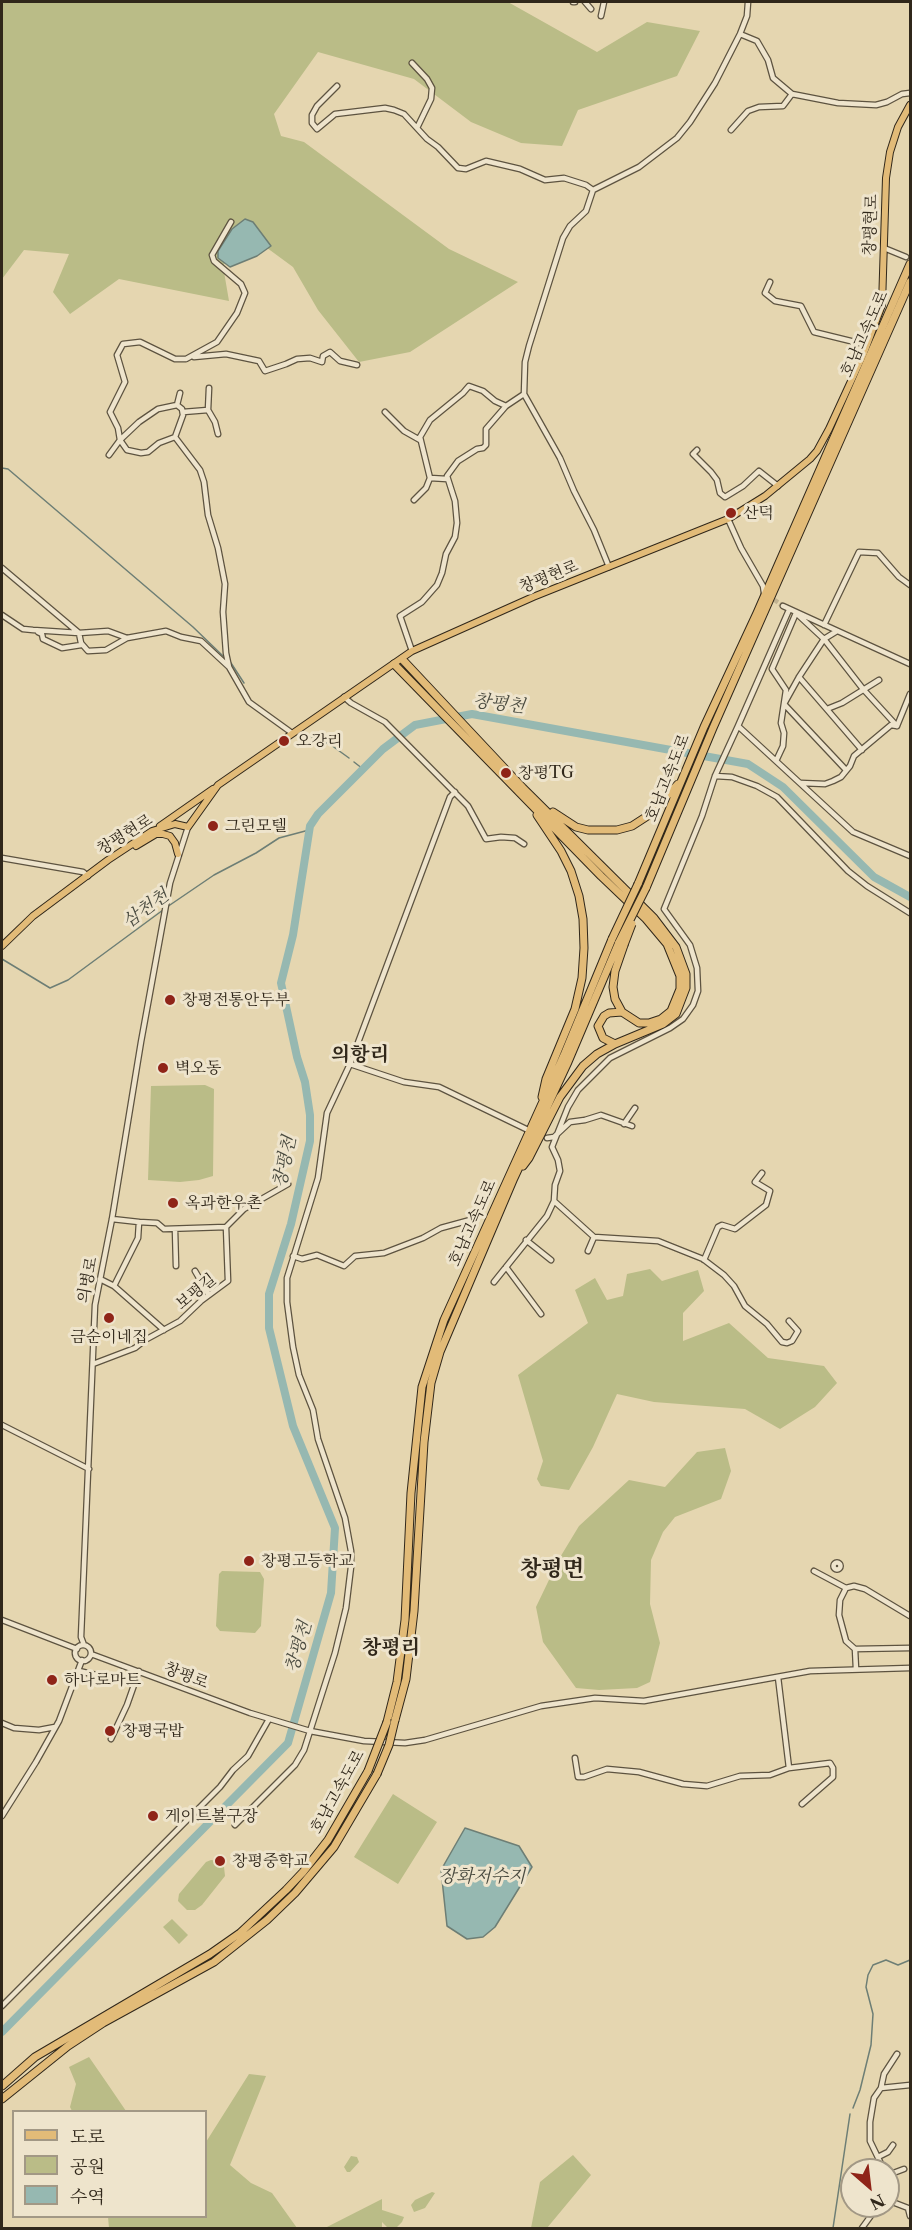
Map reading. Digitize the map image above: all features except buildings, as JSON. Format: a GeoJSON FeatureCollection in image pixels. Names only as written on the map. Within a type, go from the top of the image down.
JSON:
{"type":"FeatureCollection","features":[{"type":"Feature","properties":{"kind":"highway","name":"호남고속도로"},"geometry":{"type":"LineString","coordinates":[[2,2099],[68,2046],[103,2023],[214,1962],[267,1920],[295,1893],[334,1847],[377,1774],[389,1745],[398,1682],[405,1620],[411,1493],[422,1387],[444,1320],[564,1055],[646,888],[688,779],[704,727],[757,613],[910,264]]}},
{"type":"Feature","properties":{"kind":"highway","name":"호남고속도로"},"geometry":{"type":"LineString","coordinates":[[2,2086],[35,2057],[210,1954],[240,1933],[286,1890],[316,1856],[349,1807],[368,1772],[391,1721],[406,1679],[414,1611],[423,1453],[431,1383],[440,1352],[514,1178],[568,1062],[618,942],[638,884],[714,728],[910,282]]}},
{"type":"Feature","properties":{"kind":"highway"},"geometry":{"type":"LineString","coordinates":[[402,659],[488,749],[521,789],[601,876],[646,919],[667,944],[680,976],[680,989],[671,1011],[661,1019],[639,1023],[621,1012],[613,987],[618,942]]}},
{"type":"Feature","properties":{"kind":"highway"},"geometry":{"type":"LineString","coordinates":[[394,664],[472,745],[521,789],[654,918],[676,946],[686,974],[686,988],[676,1014],[663,1024],[597,1054],[583,1066],[560,1097],[529,1158],[514,1178]]}},
{"type":"Feature","properties":{"kind":"highway"},"geometry":{"type":"LineString","coordinates":[[521,789],[569,824],[588,830],[603,831],[632,826],[649,815],[688,779]]}},
{"type":"Feature","properties":{"kind":"highway"},"geometry":{"type":"LineString","coordinates":[[521,789],[561,851],[571,871],[583,919],[582,978],[575,1009],[546,1079],[540,1109]]}},
{"type":"Feature","properties":{"kind":"highway"},"geometry":{"type":"LineString","coordinates":[[615,1044],[603,1038],[598,1026],[604,1016],[621,1012]]}},
{"type":"Feature","properties":{"kind":"main road","name":"창평현로"},"geometry":{"type":"LineString","coordinates":[[2,945],[33,916],[152,831],[175,824],[188,826],[218,785],[412,651],[511,606],[728,519],[765,496],[817,451],[867,345],[882,305],[886,178],[890,152],[898,127],[910,105]]}},
{"type":"Feature","properties":{"kind":"main road"},"geometry":{"type":"LineString","coordinates":[[152,831],[218,785]]}},
{"type":"Feature","properties":{"kind":"main road"},"geometry":{"type":"LineString","coordinates":[[121,851],[134,848],[156,834],[163,834],[170,836],[176,843],[178,854]]}},
{"type":"Feature","properties":{"kind":"street"},"geometry":{"type":"LineString","coordinates":[[585,2],[591,9]]}},
{"type":"Feature","properties":{"kind":"street"},"geometry":{"type":"LineString","coordinates":[[601,16],[604,2]]}},
{"type":"Feature","properties":{"kind":"street"},"geometry":{"type":"LineString","coordinates":[[609,567],[560,458],[524,394],[525,362],[555,258],[570,226],[586,211],[593,190],[639,167],[677,138],[690,122],[715,83],[740,34],[747,16],[748,2]]}},
{"type":"Feature","properties":{"kind":"street"},"geometry":{"type":"LineString","coordinates":[[740,34],[758,41],[768,60],[773,78],[792,94],[838,103],[876,105],[910,93]]}},
{"type":"Feature","properties":{"kind":"street"},"geometry":{"type":"LineString","coordinates":[[412,63],[432,88],[431,99],[417,128]]}},
{"type":"Feature","properties":{"kind":"street"},"geometry":{"type":"LineString","coordinates":[[337,86],[317,106],[312,115],[312,123],[317,129],[335,114],[385,108],[404,114],[458,168],[465,169],[486,161],[520,169],[545,180],[564,178],[586,185],[593,190]]}},
{"type":"Feature","properties":{"kind":"street"},"geometry":{"type":"LineString","coordinates":[[731,130],[748,111],[759,107],[783,106],[792,94]]}},
{"type":"Feature","properties":{"kind":"street"},"geometry":{"type":"LineString","coordinates":[[192,357],[217,342],[237,313],[245,293],[236,279],[214,261],[212,255],[231,222]]}},
{"type":"Feature","properties":{"kind":"street"},"geometry":{"type":"LineString","coordinates":[[884,248],[906,257]]}},
{"type":"Feature","properties":{"kind":"street"},"geometry":{"type":"LineString","coordinates":[[770,282],[765,293],[775,300],[801,306],[814,333],[867,345]]}},
{"type":"Feature","properties":{"kind":"street"},"geometry":{"type":"LineString","coordinates":[[175,437],[159,443],[146,453],[127,450],[120,441],[118,428],[110,411],[112,402],[124,382],[117,359],[120,346],[129,342],[140,342],[175,359],[226,354],[259,361],[265,371],[297,358],[310,358],[322,362],[323,356],[330,352],[340,361],[357,365]]}},
{"type":"Feature","properties":{"kind":"street"},"geometry":{"type":"LineString","coordinates":[[414,500],[426,488],[430,478],[420,436],[430,420],[469,386],[483,391],[495,401],[506,406]]}},
{"type":"Feature","properties":{"kind":"street"},"geometry":{"type":"LineString","coordinates":[[209,388],[208,410],[215,422],[218,434]]}},
{"type":"Feature","properties":{"kind":"street"},"geometry":{"type":"LineString","coordinates":[[177,405],[180,393]]}},
{"type":"Feature","properties":{"kind":"street"},"geometry":{"type":"LineString","coordinates":[[412,651],[400,616],[422,602],[437,585],[446,554],[455,537],[457,523],[455,501],[447,479],[452,467],[486,445],[486,429],[506,406],[524,394]]}},
{"type":"Feature","properties":{"kind":"street"},"geometry":{"type":"LineString","coordinates":[[109,456],[120,441],[153,410],[177,405]]}},
{"type":"Feature","properties":{"kind":"street"},"geometry":{"type":"LineString","coordinates":[[177,405],[183,412]]}},
{"type":"Feature","properties":{"kind":"street"},"geometry":{"type":"LineString","coordinates":[[183,412],[208,410]]}},
{"type":"Feature","properties":{"kind":"street"},"geometry":{"type":"LineString","coordinates":[[175,437],[183,412]]}},
{"type":"Feature","properties":{"kind":"street"},"geometry":{"type":"LineString","coordinates":[[385,412],[404,431],[420,440]]}},
{"type":"Feature","properties":{"kind":"street"},"geometry":{"type":"LineString","coordinates":[[175,437],[200,470],[204,482],[208,515],[218,548],[225,584],[223,612],[229,667]]}},
{"type":"Feature","properties":{"kind":"street"},"geometry":{"type":"LineString","coordinates":[[697,450],[693,454],[717,480],[720,493],[725,497],[743,486],[759,471],[778,486]]}},
{"type":"Feature","properties":{"kind":"street"},"geometry":{"type":"LineString","coordinates":[[430,478],[447,479]]}},
{"type":"Feature","properties":{"kind":"street"},"geometry":{"type":"LineString","coordinates":[[728,519],[741,548],[763,586],[764,593]]}},
{"type":"Feature","properties":{"kind":"street"},"geometry":{"type":"LineString","coordinates":[[824,625],[859,552],[878,553],[899,577],[910,585]]}},
{"type":"Feature","properties":{"kind":"street"},"geometry":{"type":"LineString","coordinates":[[2,568],[79,633],[81,645],[88,651],[112,647],[127,638],[166,630],[181,637],[201,641],[229,667],[249,702],[292,733]]}},
{"type":"Feature","properties":{"kind":"street"},"geometry":{"type":"LineString","coordinates":[[783,606],[910,664]]}},
{"type":"Feature","properties":{"kind":"street"},"geometry":{"type":"LineString","coordinates":[[494,1282],[526,1240],[548,1216],[554,1201],[555,1185],[560,1171],[552,1147],[554,1137],[578,1090],[610,1058],[670,1028],[683,1019],[693,1005],[698,991],[697,968],[690,945],[664,909],[702,816],[716,774],[789,610]]}},
{"type":"Feature","properties":{"kind":"street"},"geometry":{"type":"LineString","coordinates":[[796,613],[824,639],[863,689],[897,726]]}},
{"type":"Feature","properties":{"kind":"street"},"geometry":{"type":"LineString","coordinates":[[776,761],[783,746],[784,733],[781,723],[786,690],[772,669],[796,613]]}},
{"type":"Feature","properties":{"kind":"street"},"geometry":{"type":"LineString","coordinates":[[2,615],[23,629],[79,633],[108,631],[127,638]]}},
{"type":"Feature","properties":{"kind":"street"},"geometry":{"type":"LineString","coordinates":[[35,630],[42,634],[43,639],[63,648],[81,645]]}},
{"type":"Feature","properties":{"kind":"street"},"geometry":{"type":"LineString","coordinates":[[784,704],[824,639],[837,631]]}},
{"type":"Feature","properties":{"kind":"street"},"geometry":{"type":"LineString","coordinates":[[799,677],[861,750]]}},
{"type":"Feature","properties":{"kind":"street"},"geometry":{"type":"LineString","coordinates":[[827,709],[842,703],[879,680]]}},
{"type":"Feature","properties":{"kind":"street"},"geometry":{"type":"LineString","coordinates":[[897,726],[910,694]]}},
{"type":"Feature","properties":{"kind":"street"},"geometry":{"type":"LineString","coordinates":[[344,697],[351,704],[388,725],[468,806],[486,839],[515,838],[524,844]]}},
{"type":"Feature","properties":{"kind":"street"},"geometry":{"type":"LineString","coordinates":[[784,704],[846,770]]}},
{"type":"Feature","properties":{"kind":"street"},"geometry":{"type":"LineString","coordinates":[[801,783],[834,782],[846,770],[854,756],[891,725],[897,726]]}},
{"type":"Feature","properties":{"kind":"street"},"geometry":{"type":"LineString","coordinates":[[738,726],[853,832],[910,856]]}},
{"type":"Feature","properties":{"kind":"street"},"geometry":{"type":"LineString","coordinates":[[716,774],[757,786],[777,797],[848,871],[910,913]]}},
{"type":"Feature","properties":{"kind":"street"},"geometry":{"type":"LineString","coordinates":[[235,1825],[294,1765],[304,1750],[335,1653],[346,1608],[351,1551],[345,1518],[318,1439],[313,1410],[299,1375],[293,1347],[287,1278],[318,1178],[327,1113],[350,1064],[450,797],[455,792]]}},
{"type":"Feature","properties":{"kind":"street"},"geometry":{"type":"LineString","coordinates":[[178,854],[188,826]]}},
{"type":"Feature","properties":{"kind":"street","name":"의병로"},"geometry":{"type":"LineString","coordinates":[[84,1645],[81,1637],[95,1305],[170,883],[178,854]]}},
{"type":"Feature","properties":{"kind":"street"},"geometry":{"type":"LineString","coordinates":[[2,858],[83,872],[88,876]]}},
{"type":"Feature","properties":{"kind":"street"},"geometry":{"type":"LineString","coordinates":[[350,1064],[404,1082],[440,1087],[526,1128]]}},
{"type":"Feature","properties":{"kind":"street"},"geometry":{"type":"LineString","coordinates":[[624,1124],[635,1108]]}},
{"type":"Feature","properties":{"kind":"street"},"geometry":{"type":"LineString","coordinates":[[547,1137],[554,1137],[570,1122],[585,1120],[601,1114],[632,1126]]}},
{"type":"Feature","properties":{"kind":"street"},"geometry":{"type":"LineString","coordinates":[[704,1260],[718,1227],[735,1229],[766,1205],[770,1191],[755,1182],[762,1173]]}},
{"type":"Feature","properties":{"kind":"street"},"geometry":{"type":"LineString","coordinates":[[112,1219],[157,1223],[164,1229],[226,1227],[244,1209],[288,1184]]}},
{"type":"Feature","properties":{"kind":"street"},"geometry":{"type":"LineString","coordinates":[[554,1201],[594,1237],[658,1241],[704,1260],[724,1275],[734,1286],[745,1306],[767,1324],[782,1342],[792,1341],[798,1331],[789,1321]]}},
{"type":"Feature","properties":{"kind":"street"},"geometry":{"type":"LineString","coordinates":[[293,1256],[302,1258],[317,1255],[344,1266],[355,1256],[384,1252],[423,1238],[441,1228],[474,1219]]}},
{"type":"Feature","properties":{"kind":"street"},"geometry":{"type":"LineString","coordinates":[[114,1286],[138,1238],[139,1222]]}},
{"type":"Feature","properties":{"kind":"street","name":"보평길"},"geometry":{"type":"LineString","coordinates":[[93,1364],[135,1348],[180,1321],[228,1281],[226,1227]]}},
{"type":"Feature","properties":{"kind":"street"},"geometry":{"type":"LineString","coordinates":[[175,1229],[176,1266]]}},
{"type":"Feature","properties":{"kind":"street"},"geometry":{"type":"LineString","coordinates":[[588,1251],[594,1237]]}},
{"type":"Feature","properties":{"kind":"street"},"geometry":{"type":"LineString","coordinates":[[526,1240],[551,1260]]}},
{"type":"Feature","properties":{"kind":"street"},"geometry":{"type":"LineString","coordinates":[[506,1267],[541,1314]]}},
{"type":"Feature","properties":{"kind":"street"},"geometry":{"type":"LineString","coordinates":[[195,1271],[209,1295]]}},
{"type":"Feature","properties":{"kind":"street"},"geometry":{"type":"LineString","coordinates":[[100,1279],[114,1286],[164,1330]]}},
{"type":"Feature","properties":{"kind":"street"},"geometry":{"type":"LineString","coordinates":[[2,1425],[89,1469]]}},
{"type":"Feature","properties":{"kind":"street"},"geometry":{"type":"LineString","coordinates":[[830,1579],[836,1569]]}},
{"type":"Feature","properties":{"kind":"street"},"geometry":{"type":"LineString","coordinates":[[814,1571],[846,1588],[854,1586],[865,1589],[910,1616]]}},
{"type":"Feature","properties":{"kind":"street"},"geometry":{"type":"LineString","coordinates":[[846,1588],[840,1600],[839,1616],[846,1641],[855,1649],[910,1648]]}},
{"type":"Feature","properties":{"kind":"street"},"geometry":{"type":"LineString","coordinates":[[2,1620],[77,1649]]}},
{"type":"Feature","properties":{"kind":"street"},"geometry":{"type":"LineString","coordinates":[[84,1645],[89,1647],[91,1654],[88,1659],[82,1660],[76,1655],[77,1649],[84,1645]]}},
{"type":"Feature","properties":{"kind":"street"},"geometry":{"type":"LineString","coordinates":[[855,1649],[856,1669]]}},
{"type":"Feature","properties":{"kind":"street","name":"창평로"},"geometry":{"type":"LineString","coordinates":[[91,1654],[310,1731],[364,1741],[405,1743],[425,1740],[541,1706],[595,1698],[644,1701],[830,1669],[910,1668]]}},
{"type":"Feature","properties":{"kind":"street"},"geometry":{"type":"LineString","coordinates":[[2,1816],[64,1710],[82,1660]]}},
{"type":"Feature","properties":{"kind":"street"},"geometry":{"type":"LineString","coordinates":[[79,1671],[135,1684]]}},
{"type":"Feature","properties":{"kind":"street"},"geometry":{"type":"LineString","coordinates":[[111,1739],[140,1671]]}},
{"type":"Feature","properties":{"kind":"street"},"geometry":{"type":"LineString","coordinates":[[778,1677],[789,1767]]}},
{"type":"Feature","properties":{"kind":"street"},"geometry":{"type":"LineString","coordinates":[[2,2006],[220,1787],[248,1756],[271,1719]]}},
{"type":"Feature","properties":{"kind":"street"},"geometry":{"type":"LineString","coordinates":[[2,1723],[14,1728],[39,1730],[55,1727]]}},
{"type":"Feature","properties":{"kind":"street"},"geometry":{"type":"LineString","coordinates":[[575,1758],[578,1777],[607,1769],[639,1772],[683,1784],[707,1786],[740,1776],[770,1775],[789,1767],[830,1763],[833,1776],[802,1804]]}},
{"type":"Feature","properties":{"kind":"street"},"geometry":{"type":"LineString","coordinates":[[893,2145],[888,2152],[878,2157],[869,2136],[874,2098],[881,2088],[884,2074],[897,2054]]}},
{"type":"Feature","properties":{"kind":"street"},"geometry":{"type":"LineString","coordinates":[[881,2088],[910,2085]]}},
{"type":"Feature","properties":{"kind":"street"},"geometry":{"type":"LineString","coordinates":[[900,2170],[904,2169]]}},
{"type":"Feature","properties":{"kind":"street"},"geometry":{"type":"LineString","coordinates":[[910,2200],[910,2216]]}},
{"type":"Feature","properties":{"kind":"green space"},"geometry":{"type":"Polygon","coordinates":[[[2,2],[508,2],[597,52],[647,22],[700,31],[677,76],[578,110],[562,146],[521,143],[471,122],[414,79],[318,52],[274,114],[281,136],[304,142],[449,249],[518,282],[410,352],[359,362],[318,310],[293,267],[244,231],[223,266],[229,301],[119,279],[70,314],[53,292],[69,254],[24,250],[2,279],[2,2]]]}},
{"type":"Feature","properties":{"kind":"green space"},"geometry":{"type":"Polygon","coordinates":[[[205,1085],[214,1089],[213,1176],[180,1182],[148,1180],[151,1086],[205,1085]]]}},
{"type":"Feature","properties":{"kind":"green space"},"geometry":{"type":"Polygon","coordinates":[[[650,1269],[662,1281],[698,1270],[704,1291],[683,1313],[683,1341],[729,1323],[768,1358],[824,1366],[837,1383],[815,1407],[780,1429],[745,1409],[654,1402],[617,1394],[593,1447],[569,1490],[541,1486],[537,1479],[543,1461],[518,1375],[588,1323],[575,1290],[595,1278],[607,1300],[623,1296],[627,1274],[650,1269]]]}},
{"type":"Feature","properties":{"kind":"green space"},"geometry":{"type":"Polygon","coordinates":[[[725,1448],[731,1471],[721,1499],[675,1517],[663,1532],[651,1560],[650,1604],[660,1643],[650,1682],[637,1688],[599,1690],[576,1688],[543,1642],[536,1607],[559,1559],[579,1526],[629,1480],[665,1487],[697,1452],[725,1448]]]}},
{"type":"Feature","properties":{"kind":"green space"},"geometry":{"type":"Polygon","coordinates":[[[222,1571],[260,1572],[264,1579],[261,1626],[255,1633],[220,1631],[216,1626],[219,1574],[222,1571]]]}},
{"type":"Feature","properties":{"kind":"green space"},"geometry":{"type":"Polygon","coordinates":[[[393,1794],[437,1822],[398,1884],[354,1857],[393,1794]]]}},
{"type":"Feature","properties":{"kind":"green space"},"geometry":{"type":"Polygon","coordinates":[[[218,1861],[224,1867],[225,1876],[202,1905],[195,1910],[187,1910],[178,1901],[179,1894],[206,1862],[218,1861]]]}},
{"type":"Feature","properties":{"kind":"green space"},"geometry":{"type":"Polygon","coordinates":[[[172,1919],[188,1935],[179,1944],[163,1927],[172,1919]]]}},
{"type":"Feature","properties":{"kind":"green space"},"geometry":{"type":"Polygon","coordinates":[[[89,2057],[125,2110],[72,2110],[70,2107],[76,2084],[69,2067],[89,2057]]]}},
{"type":"Feature","properties":{"kind":"green space"},"geometry":{"type":"Polygon","coordinates":[[[249,2074],[266,2076],[230,2165],[251,2183],[272,2193],[297,2228],[109,2228],[108,2218],[207,2218],[207,2140],[249,2074]]]}},
{"type":"Feature","properties":{"kind":"green space"},"geometry":{"type":"Polygon","coordinates":[[[573,2155],[591,2175],[547,2228],[531,2228],[540,2182],[573,2155]]]}},
{"type":"Feature","properties":{"kind":"green space"},"geometry":{"type":"Polygon","coordinates":[[[351,2156],[357,2157],[359,2162],[350,2172],[347,2172],[344,2167],[351,2156]]]}},
{"type":"Feature","properties":{"kind":"green space"},"geometry":{"type":"Polygon","coordinates":[[[432,2192],[435,2193],[425,2208],[414,2212],[411,2205],[415,2200],[432,2192]]]}},
{"type":"Feature","properties":{"kind":"green space"},"geometry":{"type":"Polygon","coordinates":[[[382,2199],[382,2210],[404,2217],[396,2228],[388,2228],[382,2222],[382,2228],[325,2228],[382,2199]]]}},
{"type":"Feature","properties":{"kind":"water"},"geometry":{"type":"Polygon","coordinates":[[[245,219],[253,222],[271,246],[257,256],[230,267],[218,258],[218,251],[232,229],[245,219]]]}},
{"type":"Feature","properties":{"kind":"water","name":"장화저수지"},"geometry":{"type":"Polygon","coordinates":[[[465,1828],[519,1846],[532,1867],[495,1927],[483,1937],[467,1939],[447,1926],[441,1870],[465,1828]]]}},
{"type":"Feature","properties":{"kind":"waterway"},"geometry":{"type":"LineString","coordinates":[[2,468],[8,469],[193,627],[223,656]]}},
{"type":"Feature","properties":{"kind":"waterway"},"geometry":{"type":"LineString","coordinates":[[231,663],[244,683]]}},
{"type":"Feature","properties":{"kind":"waterway","name":"창평천"},"geometry":{"type":"LineString","coordinates":[[2,2032],[288,1743],[331,1593],[335,1528],[293,1426],[269,1328],[269,1294],[291,1224],[310,1141],[310,1115],[305,1082],[297,1057],[281,983],[293,935],[310,826],[318,814],[383,749],[415,725],[472,714],[748,764],[783,787],[874,877],[910,897]]}},
{"type":"Feature","properties":{"kind":"waterway"},"geometry":{"type":"LineString","coordinates":[[300,732],[331,745],[349,758]]}},
{"type":"Feature","properties":{"kind":"waterway"},"geometry":{"type":"LineString","coordinates":[[354,762],[363,769]]}},
{"type":"Feature","properties":{"kind":"waterway","name":"삼천천"},"geometry":{"type":"LineString","coordinates":[[167,907],[214,875],[279,838],[309,830]]}},
{"type":"Feature","properties":{"kind":"waterway","name":"삼천천"},"geometry":{"type":"LineString","coordinates":[[2,959],[50,988],[68,980],[163,910]]}},
{"type":"Feature","properties":{"kind":"waterway"},"geometry":{"type":"LineString","coordinates":[[853,2108],[871,2045],[873,2014],[866,1987],[868,1975],[873,1965],[886,1960],[898,1965],[910,1960]]}},
{"type":"Feature","properties":{"kind":"waterway"},"geometry":{"type":"LineString","coordinates":[[833,2228],[850,2114]]}},
{"type":"Feature","properties":{"kind":"tunnel"},"geometry":{"type":"LineString","coordinates":[[769,596],[783,606]]}},
{"type":"Feature","properties":{"kind":"place","name":"산덕"},"geometry":{"type":"Point","coordinates":[731,513]}},
{"type":"Feature","properties":{"kind":"place","name":"오강리"},"geometry":{"type":"Point","coordinates":[284,741]}},
{"type":"Feature","properties":{"kind":"place","name":"창평TG"},"geometry":{"type":"Point","coordinates":[506,773]}},
{"type":"Feature","properties":{"kind":"place","name":"그린모텔"},"geometry":{"type":"Point","coordinates":[213,826]}},
{"type":"Feature","properties":{"kind":"place","name":"창평전통안두부"},"geometry":{"type":"Point","coordinates":[170,1000]}},
{"type":"Feature","properties":{"kind":"place","name":"벽오동"},"geometry":{"type":"Point","coordinates":[163,1068]}},
{"type":"Feature","properties":{"kind":"place","name":"옥과한우촌"},"geometry":{"type":"Point","coordinates":[173,1203]}},
{"type":"Feature","properties":{"kind":"place","name":"금순이네집"},"geometry":{"type":"Point","coordinates":[109,1318]}},
{"type":"Feature","properties":{"kind":"place","name":"창평고등학교"},"geometry":{"type":"Point","coordinates":[249,1561]}},
{"type":"Feature","properties":{"kind":"place","name":"하나로마트"},"geometry":{"type":"Point","coordinates":[52,1680]}},
{"type":"Feature","properties":{"kind":"place","name":"창평국밥"},"geometry":{"type":"Point","coordinates":[110,1731]}},
{"type":"Feature","properties":{"kind":"place","name":"게이트볼구장"},"geometry":{"type":"Point","coordinates":[153,1816]}},
{"type":"Feature","properties":{"kind":"place","name":"창평중학교"},"geometry":{"type":"Point","coordinates":[220,1861]}},
{"type":"Feature","properties":{"kind":"district","name":"의항리"},"geometry":{"type":"Point","coordinates":[360,1055]}},
{"type":"Feature","properties":{"kind":"district","name":"창평면"},"geometry":{"type":"Point","coordinates":[552,1570]}},
{"type":"Feature","properties":{"kind":"district","name":"창평리"},"geometry":{"type":"Point","coordinates":[391,1648]}}]}
